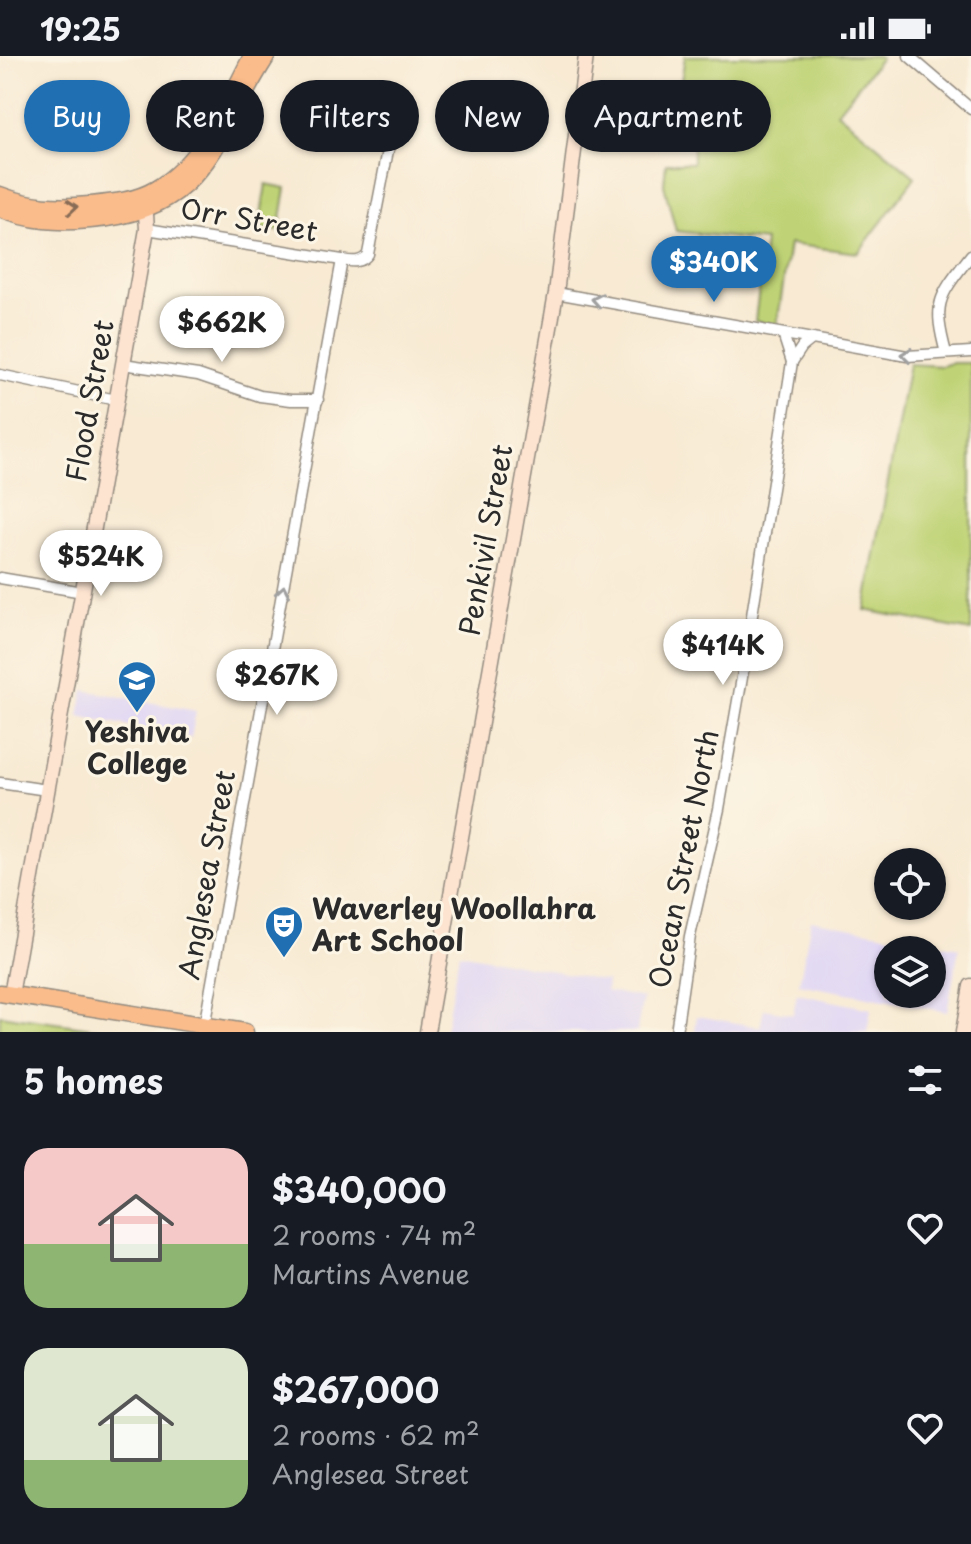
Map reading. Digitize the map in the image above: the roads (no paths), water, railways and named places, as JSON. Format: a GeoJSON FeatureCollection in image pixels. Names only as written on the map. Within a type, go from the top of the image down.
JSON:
{"type":"FeatureCollection","features":[{"type":"Feature","properties":{"kind":"main road"},"geometry":{"type":"LineString","coordinates":[[0,195],[50,208],[146,202],[198,151],[252,56]]}},
{"type":"Feature","properties":{"kind":"main road"},"geometry":{"type":"LineString","coordinates":[[0,209],[40,221],[111,219],[183,187],[217,149],[267,56]]}},
{"type":"Feature","properties":{"kind":"main road","name":"Penkivil Street"},"geometry":{"type":"LineString","coordinates":[[427,1032],[556,293],[586,56]]}},
{"type":"Feature","properties":{"kind":"main road","name":"Flood Street"},"geometry":{"type":"LineString","coordinates":[[6,994],[83,592],[147,229],[146,202]]}},
{"type":"Feature","properties":{"kind":"main road"},"geometry":{"type":"LineString","coordinates":[[963,1032],[971,986]]}},
{"type":"Feature","properties":{"kind":"main road"},"geometry":{"type":"LineString","coordinates":[[6,994],[201,1029],[245,1032]]}},
{"type":"Feature","properties":{"kind":"street"},"geometry":{"type":"LineString","coordinates":[[909,56],[971,109]]}},
{"type":"Feature","properties":{"kind":"street"},"geometry":{"type":"LineString","coordinates":[[342,260],[360,261],[368,254],[388,152]]}},
{"type":"Feature","properties":{"kind":"street","name":"Orr Street"},"geometry":{"type":"LineString","coordinates":[[147,229],[342,260]]}},
{"type":"Feature","properties":{"kind":"street"},"geometry":{"type":"LineString","coordinates":[[946,353],[939,330],[939,303],[944,291],[971,255]]}},
{"type":"Feature","properties":{"kind":"street","name":"Anglesea Street"},"geometry":{"type":"LineString","coordinates":[[201,1029],[342,260]]}},
{"type":"Feature","properties":{"kind":"street"},"geometry":{"type":"LineString","coordinates":[[556,293],[907,356],[971,352]]}},
{"type":"Feature","properties":{"kind":"street","name":"Ocean Street North"},"geometry":{"type":"LineString","coordinates":[[676,1032],[692,926],[713,837],[744,666],[792,362],[783,334]]}},
{"type":"Feature","properties":{"kind":"street"},"geometry":{"type":"LineString","coordinates":[[792,362],[812,339]]}},
{"type":"Feature","properties":{"kind":"street"},"geometry":{"type":"LineString","coordinates":[[123,364],[198,375],[260,396],[318,400]]}},
{"type":"Feature","properties":{"kind":"street"},"geometry":{"type":"LineString","coordinates":[[0,375],[116,400]]}},
{"type":"Feature","properties":{"kind":"street"},"geometry":{"type":"LineString","coordinates":[[0,578],[83,592]]}},
{"type":"Feature","properties":{"kind":"street"},"geometry":{"type":"LineString","coordinates":[[0,783],[47,790]]}},
{"type":"Feature","properties":{"kind":"place","name":"Yeshiva College"},"geometry":{"type":"Point","coordinates":[137,714]}},
{"type":"Feature","properties":{"kind":"place","name":"Waverley Woollahra Art School"},"geometry":{"type":"Point","coordinates":[284,959]}}]}
